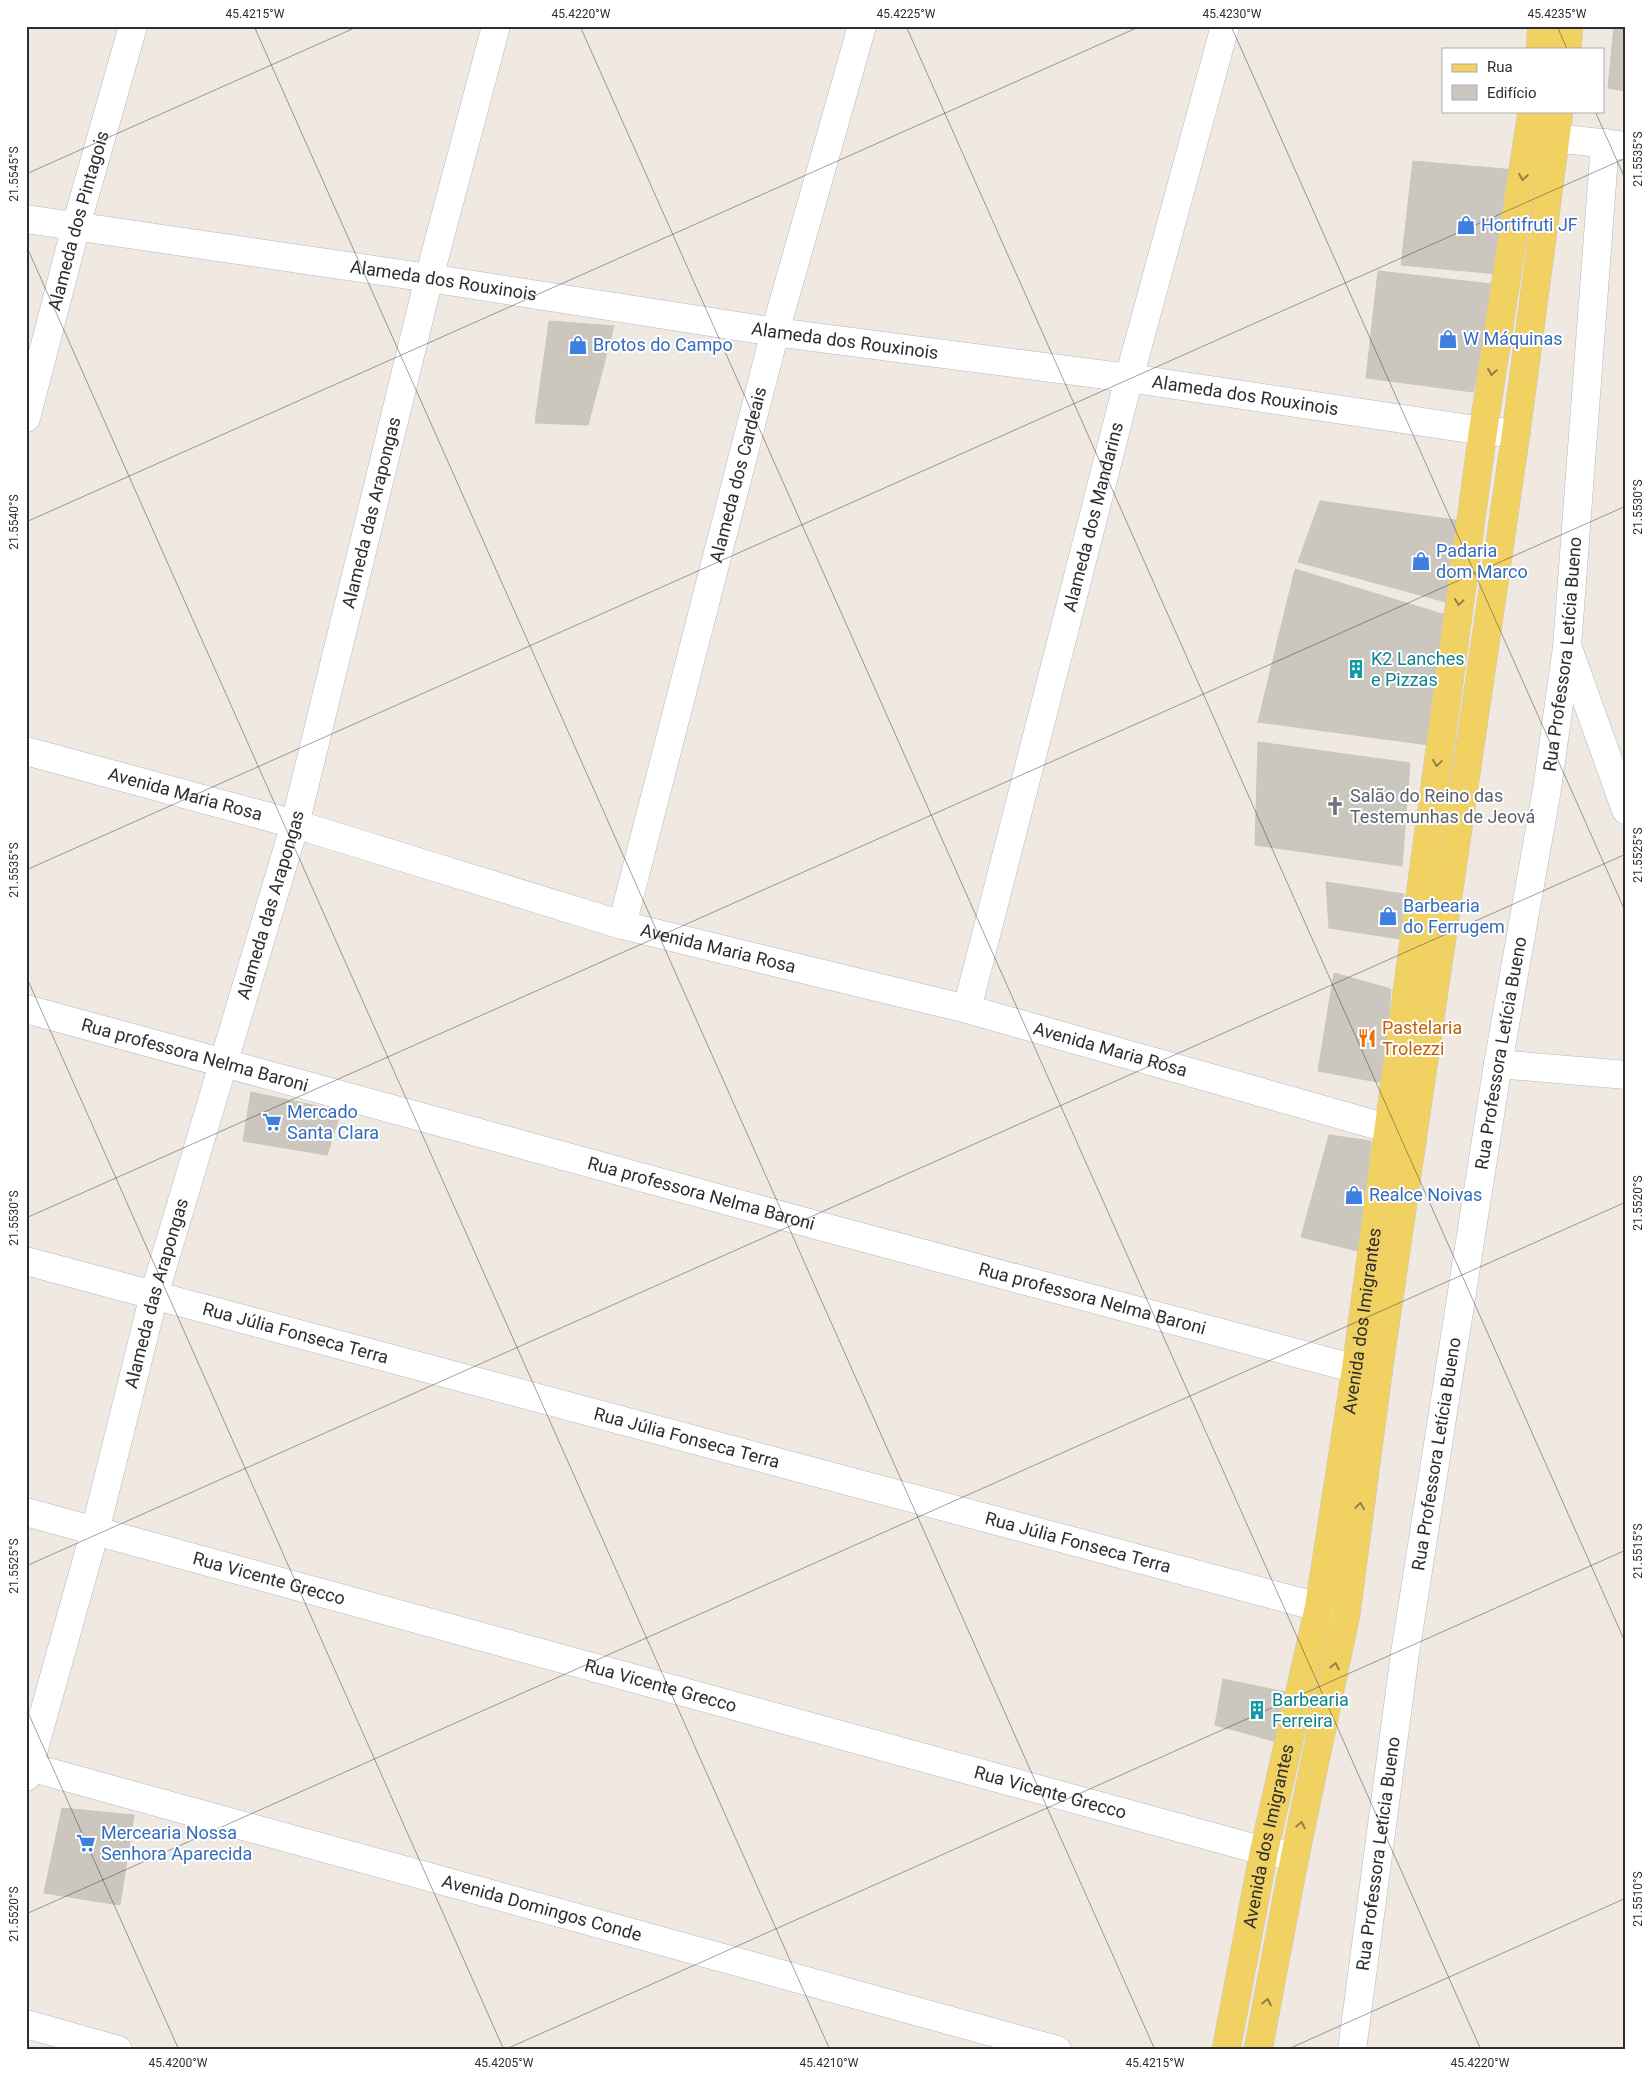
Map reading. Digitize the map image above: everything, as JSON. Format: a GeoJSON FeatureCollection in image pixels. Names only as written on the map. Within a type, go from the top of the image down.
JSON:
{"type":"FeatureCollection","features":[{"type":"Feature","properties":{"kind":"main road"},"geometry":{"type":"LineString","coordinates":[[1540,48],[1542,26]]}},
{"type":"Feature","properties":{"kind":"main road"},"geometry":{"type":"LineString","coordinates":[[1567,48],[1569,26]]}},
{"type":"Feature","properties":{"kind":"main road","name":"Avenida dos Imigrantes"},"geometry":{"type":"LineString","coordinates":[[1258,2050],[1295,1856],[1346,1614],[1387,1128],[1483,431],[1532,112]]}},
{"type":"Feature","properties":{"kind":"main road","name":"Avenida dos Imigrantes"},"geometry":{"type":"LineString","coordinates":[[1226,2050],[1264,1851],[1319,1607],[1415,1129],[1516,433],[1559,112]]}},
{"type":"Feature","properties":{"kind":"street","name":"Alameda dos Pintagois"},"geometry":{"type":"LineString","coordinates":[[26,418],[76,226],[133,26]]}},
{"type":"Feature","properties":{"kind":"street","name":"Alameda das Arapongas"},"geometry":{"type":"LineString","coordinates":[[27,1770],[95,1531],[154,1295],[295,824],[429,278],[496,26]]}},
{"type":"Feature","properties":{"kind":"street","name":"Alameda dos Cardeais"},"geometry":{"type":"LineString","coordinates":[[622,925],[775,332],[862,26]]}},
{"type":"Feature","properties":{"kind":"street","name":"Alameda dos Mandarins"},"geometry":{"type":"LineString","coordinates":[[967,1009],[1129,378],[1225,26]]}},
{"type":"Feature","properties":{"kind":"street"},"geometry":{"type":"LineString","coordinates":[[1529,139],[1556,138],[1615,144]]}},
{"type":"Feature","properties":{"kind":"street","name":"Rua Professora Letícia Bueno"},"geometry":{"type":"LineString","coordinates":[[1352,2050],[1404,1653],[1498,1064],[1547,789],[1567,647],[1615,144]]}},
{"type":"Feature","properties":{"kind":"street","name":"Alameda dos Rouxinois"},"geometry":{"type":"LineString","coordinates":[[26,219],[429,278],[775,332],[1129,378],[1483,431],[1516,433]]}},
{"type":"Feature","properties":{"kind":"street"},"geometry":{"type":"LineString","coordinates":[[1567,647],[1626,810]]}},
{"type":"Feature","properties":{"kind":"street","name":"Avenida Maria Rosa"},"geometry":{"type":"LineString","coordinates":[[26,751],[295,824],[622,925],[967,1009],[1387,1128],[1415,1129]]}},
{"type":"Feature","properties":{"kind":"street","name":"Rua professora Nelma Baroni"},"geometry":{"type":"LineString","coordinates":[[26,1009],[832,1229],[1367,1371]]}},
{"type":"Feature","properties":{"kind":"street"},"geometry":{"type":"LineString","coordinates":[[1498,1064],[1626,1075]]}},
{"type":"Feature","properties":{"kind":"street","name":"Rua Júlia Fonseca Terra"},"geometry":{"type":"LineString","coordinates":[[26,1261],[1346,1614]]}},
{"type":"Feature","properties":{"kind":"street","name":"Rua Vicente Grecco"},"geometry":{"type":"LineString","coordinates":[[26,1512],[1264,1851],[1295,1856]]}},
{"type":"Feature","properties":{"kind":"street","name":"Avenida Domingos Conde"},"geometry":{"type":"LineString","coordinates":[[27,1770],[1058,2050]]}},
{"type":"Feature","properties":{"kind":"street"},"geometry":{"type":"LineString","coordinates":[[26,2024],[118,2050]]}},
{"type":"Feature","properties":{"kind":"building"},"geometry":{"type":"Polygon","coordinates":[[[1614,26],[1626,26],[1626,91],[1608,88],[1614,26]]]}},
{"type":"Feature","properties":{"kind":"building"},"geometry":{"type":"Polygon","coordinates":[[[1413,161],[1515,170],[1498,274],[1401,265],[1413,161]]]}},
{"type":"Feature","properties":{"kind":"building"},"geometry":{"type":"Polygon","coordinates":[[[1378,271],[1500,285],[1473,392],[1366,378],[1378,271]]]}},
{"type":"Feature","properties":{"kind":"building"},"geometry":{"type":"Polygon","coordinates":[[[549,321],[614,326],[588,425],[535,423],[549,321]]]}},
{"type":"Feature","properties":{"kind":"building"},"geometry":{"type":"Polygon","coordinates":[[[1320,501],[1462,521],[1446,602],[1298,562],[1320,501]]]}},
{"type":"Feature","properties":{"kind":"building","name":"K2 Lanches e Pizzas"},"geometry":{"type":"Polygon","coordinates":[[[1295,569],[1449,616],[1429,745],[1258,722],[1295,569]]]}},
{"type":"Feature","properties":{"kind":"building","name":"Salão do Reino das Testemunhas de Jeová"},"geometry":{"type":"Polygon","coordinates":[[[1258,742],[1410,763],[1402,866],[1255,845],[1258,742]]]}},
{"type":"Feature","properties":{"kind":"building"},"geometry":{"type":"Polygon","coordinates":[[[1326,882],[1404,894],[1400,939],[1329,928],[1326,882]]]}},
{"type":"Feature","properties":{"kind":"building"},"geometry":{"type":"Polygon","coordinates":[[[1334,973],[1391,989],[1383,1083],[1318,1071],[1334,973]]]}},
{"type":"Feature","properties":{"kind":"building"},"geometry":{"type":"Polygon","coordinates":[[[251,1092],[341,1111],[327,1155],[243,1141],[251,1092]]]}},
{"type":"Feature","properties":{"kind":"building"},"geometry":{"type":"Polygon","coordinates":[[[1329,1135],[1371,1141],[1362,1252],[1301,1237],[1329,1135]]]}},
{"type":"Feature","properties":{"kind":"building","name":"Barbearia Ferreira"},"geometry":{"type":"Polygon","coordinates":[[[1223,1679],[1299,1695],[1288,1745],[1215,1725],[1223,1679]]]}},
{"type":"Feature","properties":{"kind":"building"},"geometry":{"type":"Polygon","coordinates":[[[62,1808],[134,1815],[120,1905],[44,1893],[62,1808]]]}},
{"type":"Feature","properties":{"kind":"place","name":"Hortifruti JF"},"geometry":{"type":"Point","coordinates":[1466,225]}},
{"type":"Feature","properties":{"kind":"place","name":"W Máquinas"},"geometry":{"type":"Point","coordinates":[1448,339]}},
{"type":"Feature","properties":{"kind":"place","name":"Brotos do Campo"},"geometry":{"type":"Point","coordinates":[578,345]}},
{"type":"Feature","properties":{"kind":"place","name":"Padaria dom Marco"},"geometry":{"type":"Point","coordinates":[1421,561]}},
{"type":"Feature","properties":{"kind":"place","name":"K2 Lanches e Pizzas"},"geometry":{"type":"Point","coordinates":[1356,669]}},
{"type":"Feature","properties":{"kind":"place","name":"Salão do Reino das Testemunhas de Jeová"},"geometry":{"type":"Point","coordinates":[1335,806]}},
{"type":"Feature","properties":{"kind":"place","name":"Barbearia do Ferrugem"},"geometry":{"type":"Point","coordinates":[1388,916]}},
{"type":"Feature","properties":{"kind":"place","name":"Pastelaria Trolezzi"},"geometry":{"type":"Point","coordinates":[1367,1038]}},
{"type":"Feature","properties":{"kind":"place","name":"Mercado Santa Clara"},"geometry":{"type":"Point","coordinates":[272,1122]}},
{"type":"Feature","properties":{"kind":"place","name":"Realce Noivas"},"geometry":{"type":"Point","coordinates":[1354,1195]}},
{"type":"Feature","properties":{"kind":"place","name":"Barbearia Ferreira"},"geometry":{"type":"Point","coordinates":[1257,1710]}},
{"type":"Feature","properties":{"kind":"place","name":"Mercearia Nossa Senhora Aparecida"},"geometry":{"type":"Point","coordinates":[86,1843]}}]}
